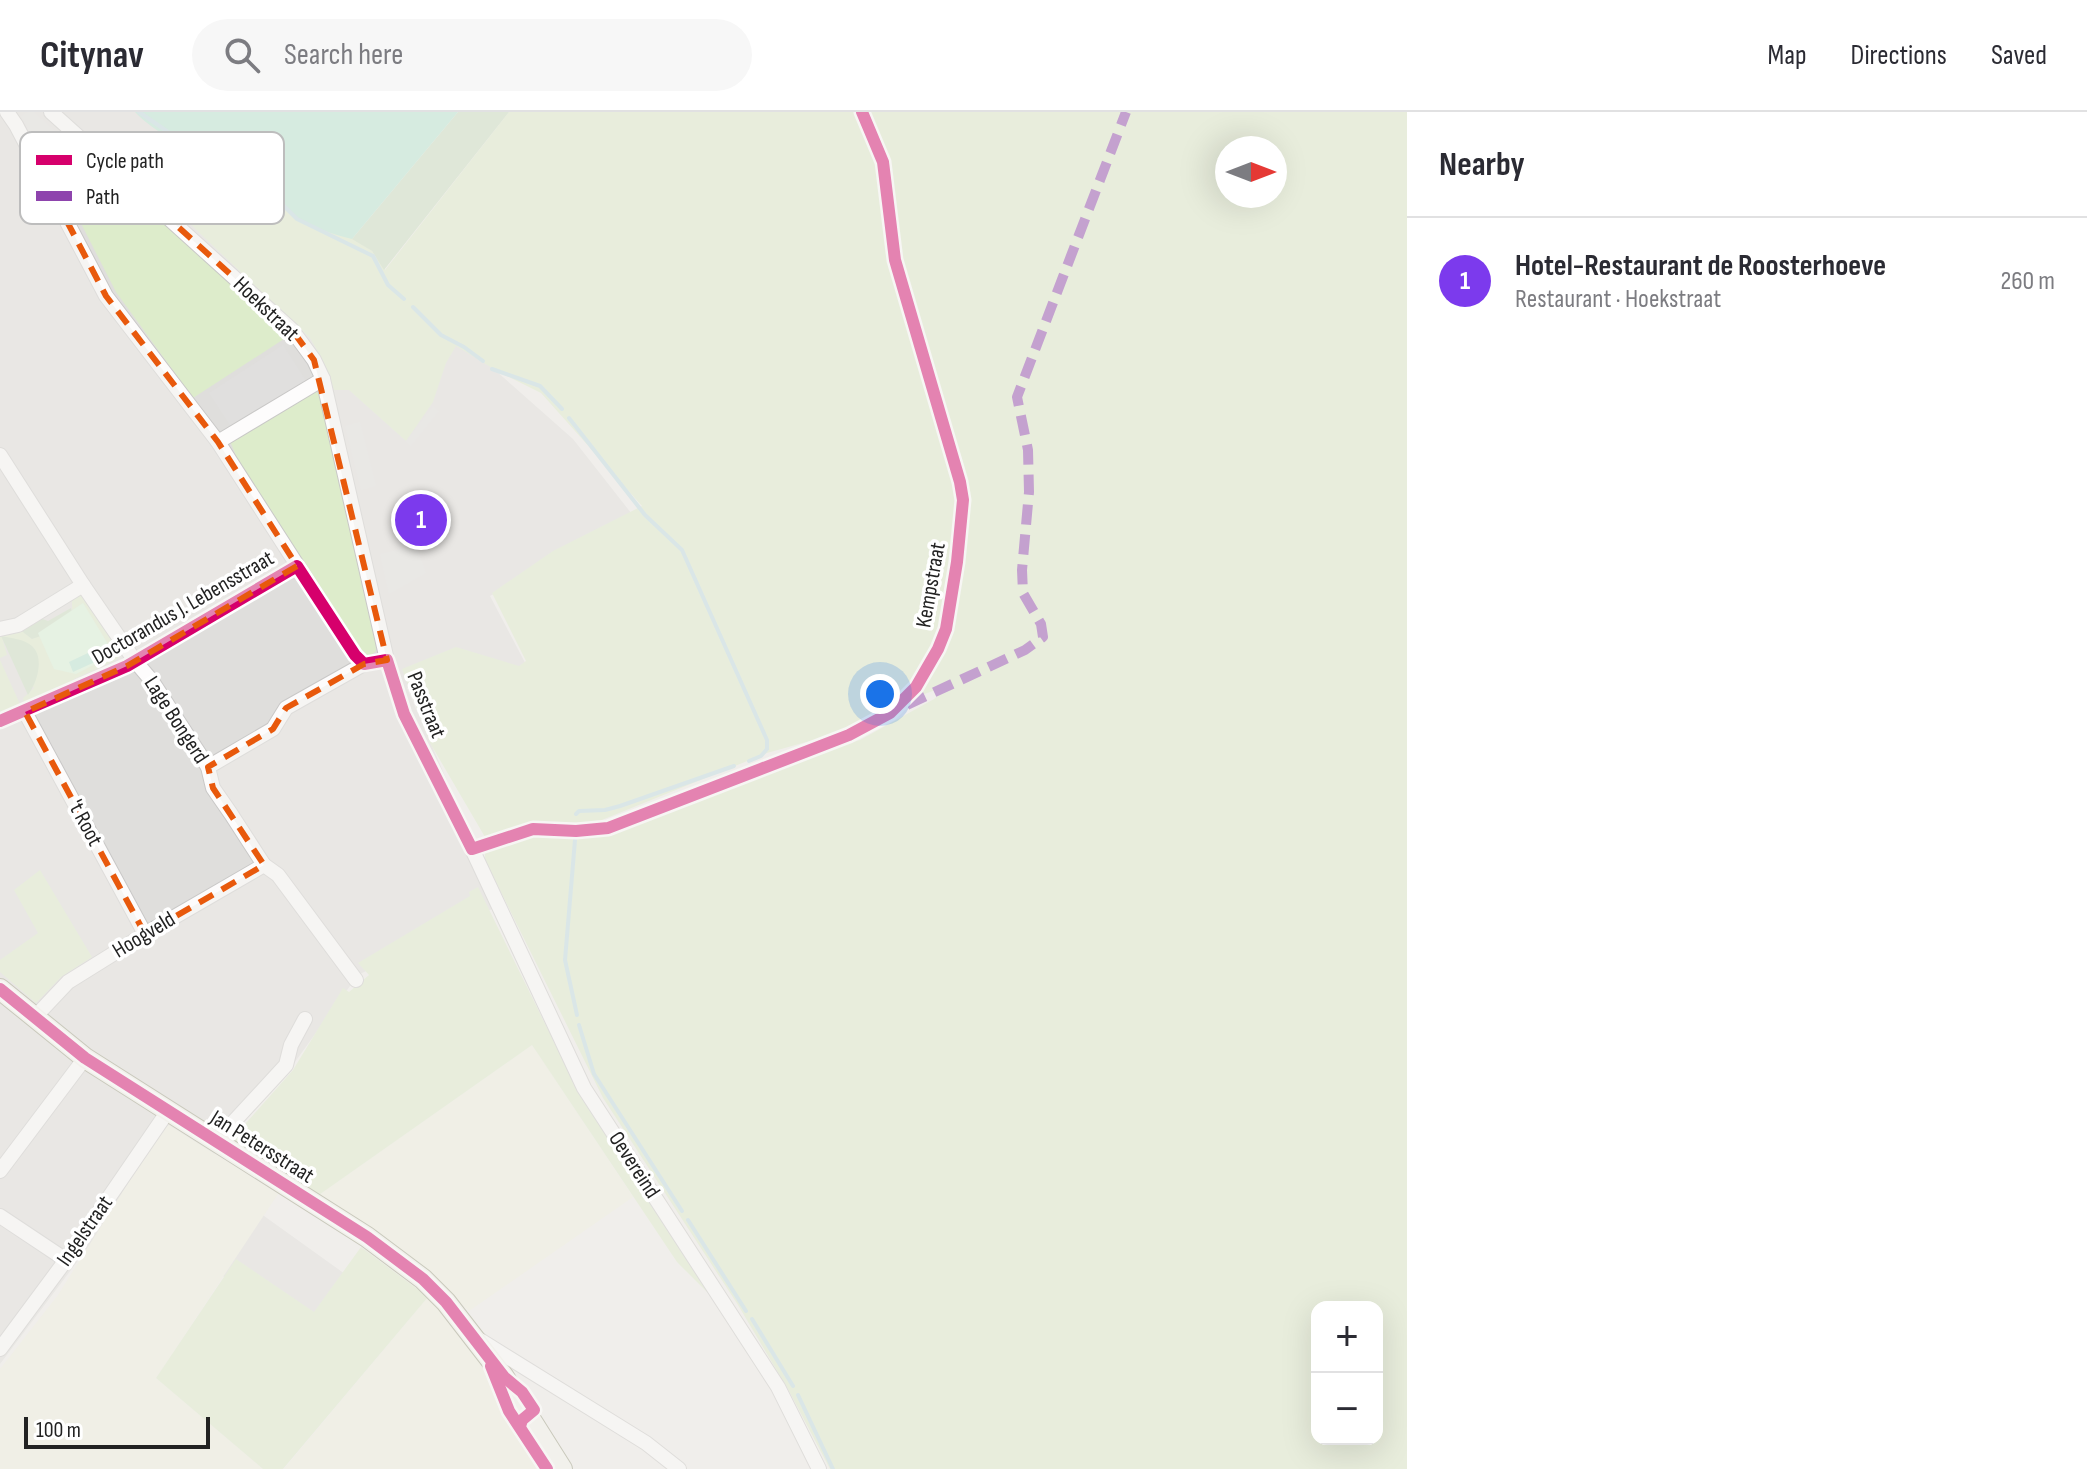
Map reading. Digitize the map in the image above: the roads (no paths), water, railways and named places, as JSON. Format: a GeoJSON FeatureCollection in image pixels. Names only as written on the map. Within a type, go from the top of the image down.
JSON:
{"type":"FeatureCollection","features":[{"type":"Feature","properties":{"kind":"street","name":"Hoekstraat"},"geometry":{"type":"LineString","coordinates":[[51,112],[73,132]]}},
{"type":"Feature","properties":{"kind":"street","name":"Kempstraat"},"geometry":{"type":"LineString","coordinates":[[472,849],[533,829],[576,831],[608,828],[849,735],[890,713],[916,687],[929,667],[950,614],[963,500],[956,464],[895,260],[883,162],[862,112]]}},
{"type":"Feature","properties":{"kind":"street"},"geometry":{"type":"LineString","coordinates":[[4,113],[20,133]]}},
{"type":"Feature","properties":{"kind":"street"},"geometry":{"type":"LineString","coordinates":[[68,224],[106,296],[218,442],[355,655],[364,664]]}},
{"type":"Feature","properties":{"kind":"street","name":"Hoekstraat"},"geometry":{"type":"LineString","coordinates":[[175,224],[292,330],[314,360],[323,379],[387,660]]}},
{"type":"Feature","properties":{"kind":"street"},"geometry":{"type":"LineString","coordinates":[[218,442],[323,379]]}},
{"type":"Feature","properties":{"kind":"street","name":"Lage Bongerd"},"geometry":{"type":"LineString","coordinates":[[0,455],[83,585],[152,681],[208,767],[213,788],[264,865],[278,875],[356,980]]}},
{"type":"Feature","properties":{"kind":"street","name":"Doctorandus J. Lebensstraat"},"geometry":{"type":"LineString","coordinates":[[0,721],[135,661],[297,566]]}},
{"type":"Feature","properties":{"kind":"street"},"geometry":{"type":"LineString","coordinates":[[0,629],[18,625],[83,585]]}},
{"type":"Feature","properties":{"kind":"street","name":"Passtraat"},"geometry":{"type":"LineString","coordinates":[[208,767],[273,729],[286,708],[364,664],[387,660],[404,714],[472,849]]}},
{"type":"Feature","properties":{"kind":"street","name":"'t Root"},"geometry":{"type":"LineString","coordinates":[[25,712],[145,934]]}},
{"type":"Feature","properties":{"kind":"street","name":"Oevereind"},"geometry":{"type":"LineString","coordinates":[[472,849],[584,1088],[778,1387],[819,1469]]}},
{"type":"Feature","properties":{"kind":"street","name":"Hoogveld"},"geometry":{"type":"LineString","coordinates":[[34,1018],[68,982],[264,865]]}},
{"type":"Feature","properties":{"kind":"street","name":"Jan Petersstraat"},"geometry":{"type":"LineString","coordinates":[[0,989],[85,1058],[328,1211],[431,1286],[504,1377],[562,1469]]}},
{"type":"Feature","properties":{"kind":"street"},"geometry":{"type":"LineString","coordinates":[[215,1142],[286,1065],[291,1045],[305,1019]]}},
{"type":"Feature","properties":{"kind":"street"},"geometry":{"type":"LineString","coordinates":[[0,1171],[85,1058]]}},
{"type":"Feature","properties":{"kind":"street","name":"Ingelstraat"},"geometry":{"type":"LineString","coordinates":[[0,1349],[66,1260],[168,1111]]}},
{"type":"Feature","properties":{"kind":"street"},"geometry":{"type":"LineString","coordinates":[[0,1216],[66,1260]]}},
{"type":"Feature","properties":{"kind":"street"},"geometry":{"type":"LineString","coordinates":[[473,1336],[646,1443],[679,1469]]}},
{"type":"Feature","properties":{"kind":"waterway"},"geometry":{"type":"LineString","coordinates":[[139,112],[168,132]]}},
{"type":"Feature","properties":{"kind":"waterway"},"geometry":{"type":"LineString","coordinates":[[284,206],[297,219],[373,256],[388,285],[404,299]]}},
{"type":"Feature","properties":{"kind":"waterway"},"geometry":{"type":"LineString","coordinates":[[413,307],[441,335],[483,361]]}},
{"type":"Feature","properties":{"kind":"waterway"},"geometry":{"type":"LineString","coordinates":[[492,369],[540,386],[562,409]]}},
{"type":"Feature","properties":{"kind":"waterway"},"geometry":{"type":"LineString","coordinates":[[569,418],[645,515],[682,550],[767,740],[767,749],[761,756],[749,761]]}},
{"type":"Feature","properties":{"kind":"waterway"},"geometry":{"type":"LineString","coordinates":[[576,814],[579,811],[620,806],[734,766]]}},
{"type":"Feature","properties":{"kind":"waterway"},"geometry":{"type":"LineString","coordinates":[[575,840],[565,960],[577,1015]]}},
{"type":"Feature","properties":{"kind":"waterway"},"geometry":{"type":"LineString","coordinates":[[579,1025],[594,1074],[682,1211]]}},
{"type":"Feature","properties":{"kind":"waterway"},"geometry":{"type":"LineString","coordinates":[[688,1220],[746,1311]]}},
{"type":"Feature","properties":{"kind":"waterway"},"geometry":{"type":"LineString","coordinates":[[752,1319],[793,1386]]}},
{"type":"Feature","properties":{"kind":"waterway"},"geometry":{"type":"LineString","coordinates":[[798,1395],[833,1469]]}},
{"type":"Feature","properties":{"kind":"place","name":"Hotel-Restaurant de Roosterhoeve"},"geometry":{"type":"Point","coordinates":[421,520]}}]}
